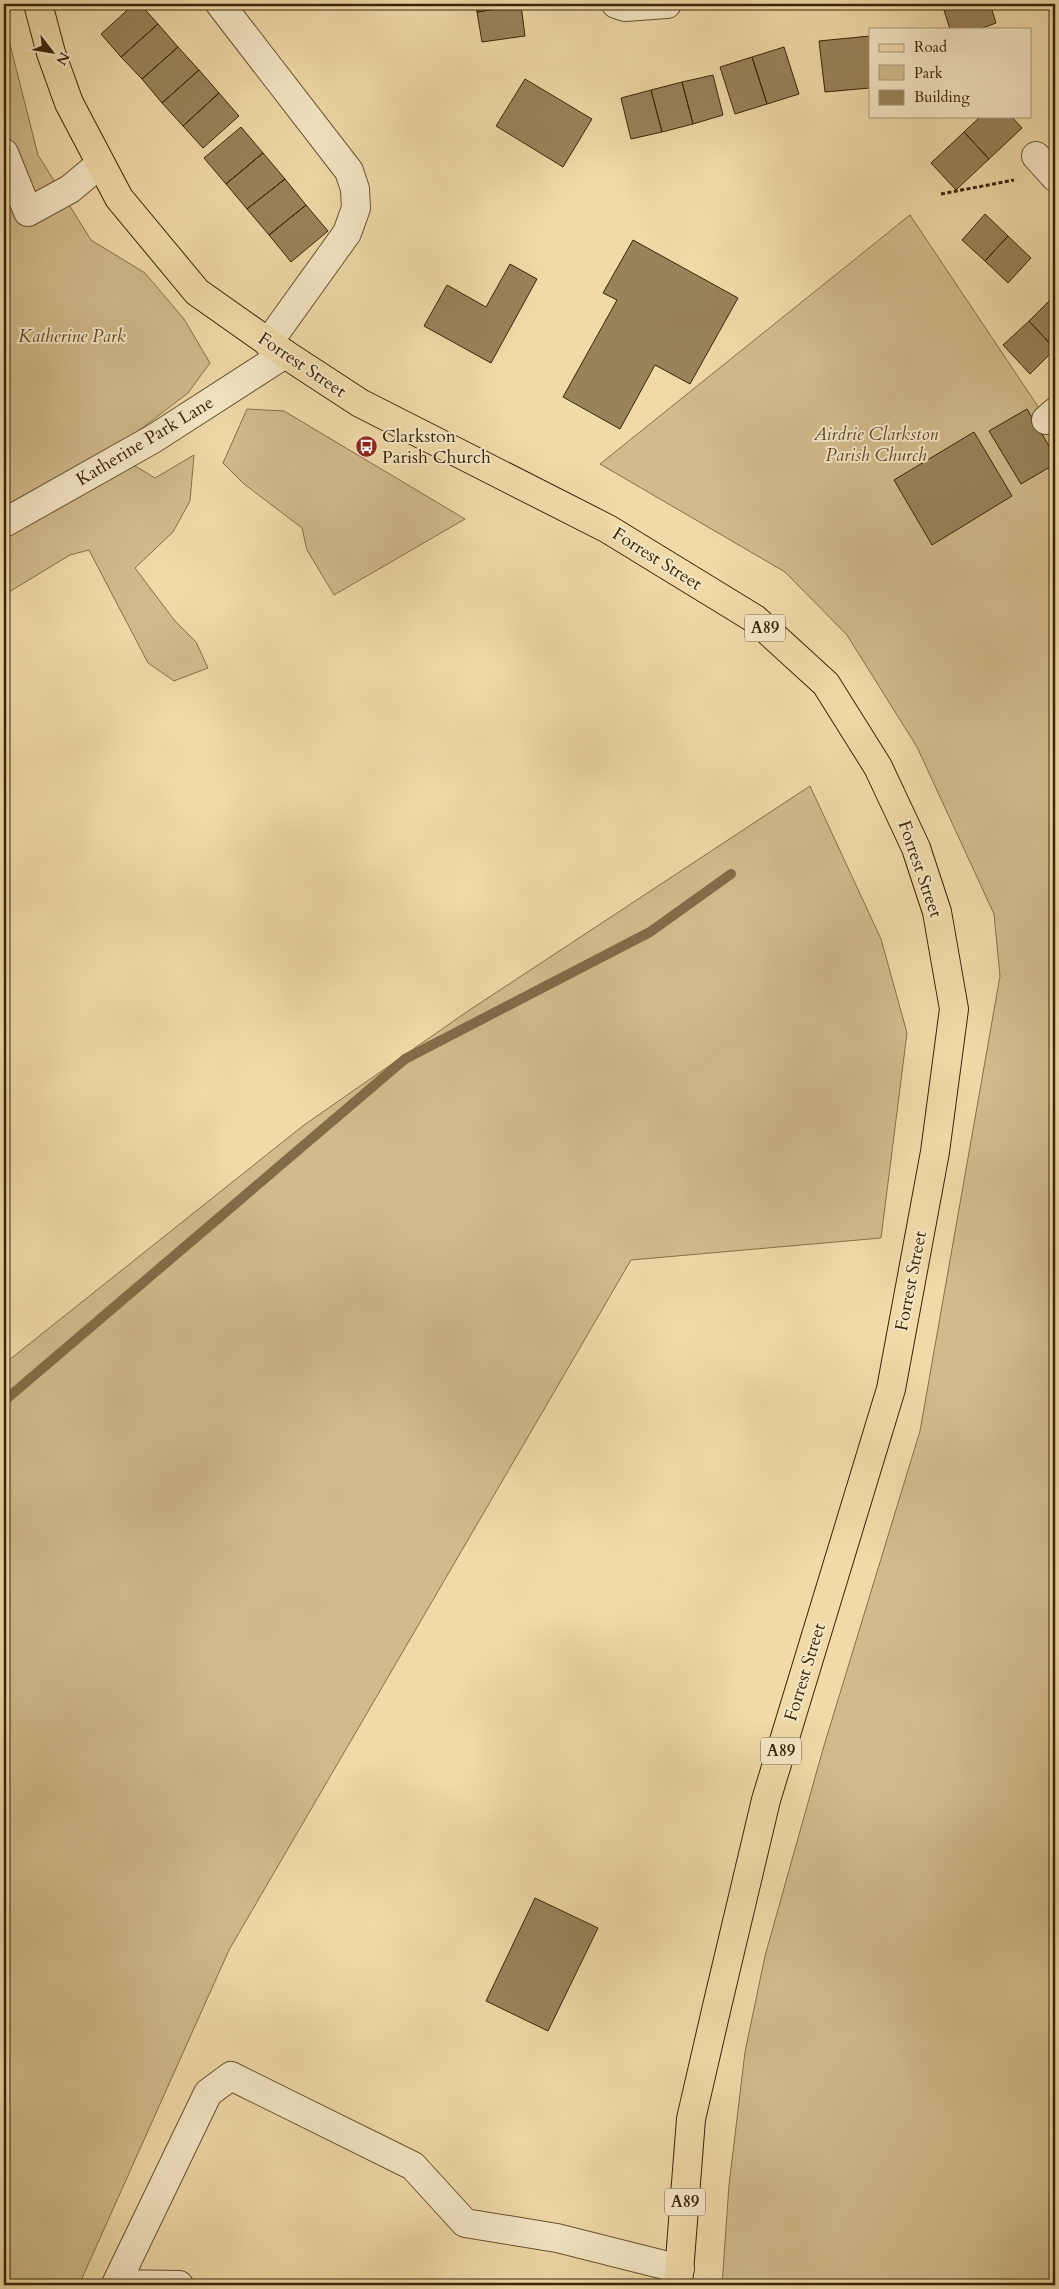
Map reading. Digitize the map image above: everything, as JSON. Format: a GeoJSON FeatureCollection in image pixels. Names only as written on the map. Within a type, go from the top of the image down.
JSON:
{"type":"FeatureCollection","features":[{"type":"Feature","properties":{"kind":"main road","name":"Forrest Street"},"geometry":{"type":"LineString","coordinates":[[38,4],[51,54],[69,103],[100,164],[119,198],[197,292],[276,348],[360,403],[608,529],[755,619],[826,684],[878,767],[916,848],[937,912],[954,1009],[936,1152],[891,1389],[766,1800],[691,2118],[679,2277]]}},
{"type":"Feature","properties":{"kind":"street"},"geometry":{"type":"LineString","coordinates":[[220,4],[349,170],[355,189],[356,208],[347,233],[276,348]]}},
{"type":"Feature","properties":{"kind":"street"},"geometry":{"type":"LineString","coordinates":[[616,4],[625,7],[667,4]]}},
{"type":"Feature","properties":{"kind":"street"},"geometry":{"type":"LineString","coordinates":[[4,153],[28,212],[70,189],[100,164]]}},
{"type":"Feature","properties":{"kind":"street","name":"Katherine Park Lane"},"geometry":{"type":"LineString","coordinates":[[4,523],[153,439],[276,348]]}},
{"type":"Feature","properties":{"kind":"street"},"geometry":{"type":"LineString","coordinates":[[179,2285],[116,2284],[208,2093],[231,2076],[413,2166],[465,2223],[557,2238],[679,2277]]}},
{"type":"Feature","properties":{"kind":"path"},"geometry":{"type":"LineString","coordinates":[[941,194],[1048,168]]}},
{"type":"Feature","properties":{"kind":"green space","name":"Katherine Park"},"geometry":{"type":"Polygon","coordinates":[[[4,21],[38,155],[91,240],[145,273],[184,319],[210,363],[188,393],[120,445],[122,458],[155,478],[194,455],[190,501],[173,532],[135,568],[175,621],[196,642],[208,668],[174,681],[148,663],[89,550],[70,555],[4,595],[4,21]]]}},
{"type":"Feature","properties":{"kind":"green space"},"geometry":{"type":"Polygon","coordinates":[[[910,215],[1055,432],[1055,2285],[722,2285],[729,2185],[745,2052],[765,1956],[823,1749],[920,1431],[1000,976],[994,914],[917,747],[847,635],[785,572],[600,464],[910,215]]]}},
{"type":"Feature","properties":{"kind":"green space"},"geometry":{"type":"Polygon","coordinates":[[[247,409],[284,411],[465,519],[334,595],[307,550],[302,528],[244,484],[223,463],[247,409]]]}},
{"type":"Feature","properties":{"kind":"green space"},"geometry":{"type":"Polygon","coordinates":[[[810,786],[881,939],[907,1033],[881,1238],[631,1260],[229,1950],[79,2285],[4,2285],[4,1364],[304,1125],[468,1011],[810,786]]]}},
{"type":"Feature","properties":{"kind":"green space"},"geometry":{"type":"Polygon","coordinates":[[[480,2280],[618,2282],[618,2285],[478,2285],[480,2280]]]}},
{"type":"Feature","properties":{"kind":"building"},"geometry":{"type":"Polygon","coordinates":[[[134,4],[140,4],[158,24],[121,57],[101,34],[134,4]]]}},
{"type":"Feature","properties":{"kind":"building"},"geometry":{"type":"Polygon","coordinates":[[[476,4],[520,4],[521,5],[477,12],[476,4]]]}},
{"type":"Feature","properties":{"kind":"building"},"geometry":{"type":"Polygon","coordinates":[[[942,4],[990,4],[996,23],[983,28],[950,28],[942,4]]]}},
{"type":"Feature","properties":{"kind":"building"},"geometry":{"type":"Polygon","coordinates":[[[521,5],[525,36],[482,42],[477,12],[521,5]]]}},
{"type":"Feature","properties":{"kind":"building"},"geometry":{"type":"Polygon","coordinates":[[[158,24],[178,47],[142,79],[121,57],[158,24]]]}},
{"type":"Feature","properties":{"kind":"building"},"geometry":{"type":"Polygon","coordinates":[[[869,36],[869,88],[825,92],[819,41],[869,36]]]}},
{"type":"Feature","properties":{"kind":"building"},"geometry":{"type":"Polygon","coordinates":[[[178,47],[199,70],[162,103],[142,79],[178,47]]]}},
{"type":"Feature","properties":{"kind":"building"},"geometry":{"type":"Polygon","coordinates":[[[784,47],[799,94],[767,104],[752,57],[784,47]]]}},
{"type":"Feature","properties":{"kind":"building"},"geometry":{"type":"Polygon","coordinates":[[[752,57],[767,104],[735,114],[720,67],[752,57]]]}},
{"type":"Feature","properties":{"kind":"building"},"geometry":{"type":"Polygon","coordinates":[[[199,70],[219,93],[183,126],[162,103],[199,70]]]}},
{"type":"Feature","properties":{"kind":"building"},"geometry":{"type":"Polygon","coordinates":[[[713,75],[723,115],[693,124],[682,82],[713,75]]]}},
{"type":"Feature","properties":{"kind":"building"},"geometry":{"type":"Polygon","coordinates":[[[525,79],[592,119],[563,167],[496,126],[525,79]]]}},
{"type":"Feature","properties":{"kind":"building"},"geometry":{"type":"Polygon","coordinates":[[[682,82],[693,124],[662,132],[651,90],[682,82]]]}},
{"type":"Feature","properties":{"kind":"building"},"geometry":{"type":"Polygon","coordinates":[[[651,90],[662,132],[631,139],[621,98],[651,90]]]}},
{"type":"Feature","properties":{"kind":"building"},"geometry":{"type":"Polygon","coordinates":[[[219,93],[239,116],[203,148],[183,126],[219,93]]]}},
{"type":"Feature","properties":{"kind":"building"},"geometry":{"type":"Polygon","coordinates":[[[979,118],[1013,118],[1022,128],[989,159],[964,132],[979,118]]]}},
{"type":"Feature","properties":{"kind":"building"},"geometry":{"type":"Polygon","coordinates":[[[241,127],[263,153],[226,184],[204,158],[241,127]]]}},
{"type":"Feature","properties":{"kind":"building"},"geometry":{"type":"Polygon","coordinates":[[[964,132],[989,159],[956,190],[931,163],[964,132]]]}},
{"type":"Feature","properties":{"kind":"building"},"geometry":{"type":"Polygon","coordinates":[[[263,153],[285,179],[247,209],[226,184],[263,153]]]}},
{"type":"Feature","properties":{"kind":"building"},"geometry":{"type":"Polygon","coordinates":[[[285,179],[306,205],[269,235],[247,209],[285,179]]]}},
{"type":"Feature","properties":{"kind":"building"},"geometry":{"type":"Polygon","coordinates":[[[306,205],[328,231],[291,262],[269,235],[306,205]]]}},
{"type":"Feature","properties":{"kind":"building"},"geometry":{"type":"Polygon","coordinates":[[[985,214],[1008,236],[985,261],[962,240],[985,214]]]}},
{"type":"Feature","properties":{"kind":"building"},"geometry":{"type":"Polygon","coordinates":[[[1008,236],[1031,258],[1008,283],[985,261],[1008,236]]]}},
{"type":"Feature","properties":{"kind":"building"},"geometry":{"type":"Polygon","coordinates":[[[633,240],[738,298],[690,384],[655,365],[620,429],[563,397],[617,300],[603,293],[633,240]]]}},
{"type":"Feature","properties":{"kind":"building"},"geometry":{"type":"Polygon","coordinates":[[[510,264],[537,279],[491,363],[424,326],[447,285],[486,307],[510,264]]]}},
{"type":"Feature","properties":{"kind":"building"},"geometry":{"type":"Polygon","coordinates":[[[1055,297],[1055,349],[1029,321],[1055,297]]]}},
{"type":"Feature","properties":{"kind":"building"},"geometry":{"type":"Polygon","coordinates":[[[1029,321],[1055,349],[1030,374],[1003,345],[1029,321]]]}},
{"type":"Feature","properties":{"kind":"building"},"geometry":{"type":"Polygon","coordinates":[[[1027,409],[1055,456],[1055,464],[1021,484],[989,431],[1027,409]]]}},
{"type":"Feature","properties":{"kind":"building","name":"Airdrie Clarkston Parish Church"},"geometry":{"type":"Polygon","coordinates":[[[974,432],[1012,496],[932,545],[894,480],[974,432]]]}},
{"type":"Feature","properties":{"kind":"building"},"geometry":{"type":"Polygon","coordinates":[[[535,1898],[598,1928],[548,2031],[486,2001],[535,1898]]]}},
{"type":"Feature","properties":{"kind":"waterway"},"geometry":{"type":"LineString","coordinates":[[4,1401],[405,1059],[650,932],[731,874]]}},
{"type":"Feature","properties":{"kind":"place","name":"Clarkston Parish Church"},"geometry":{"type":"Point","coordinates":[366,446]}}]}
